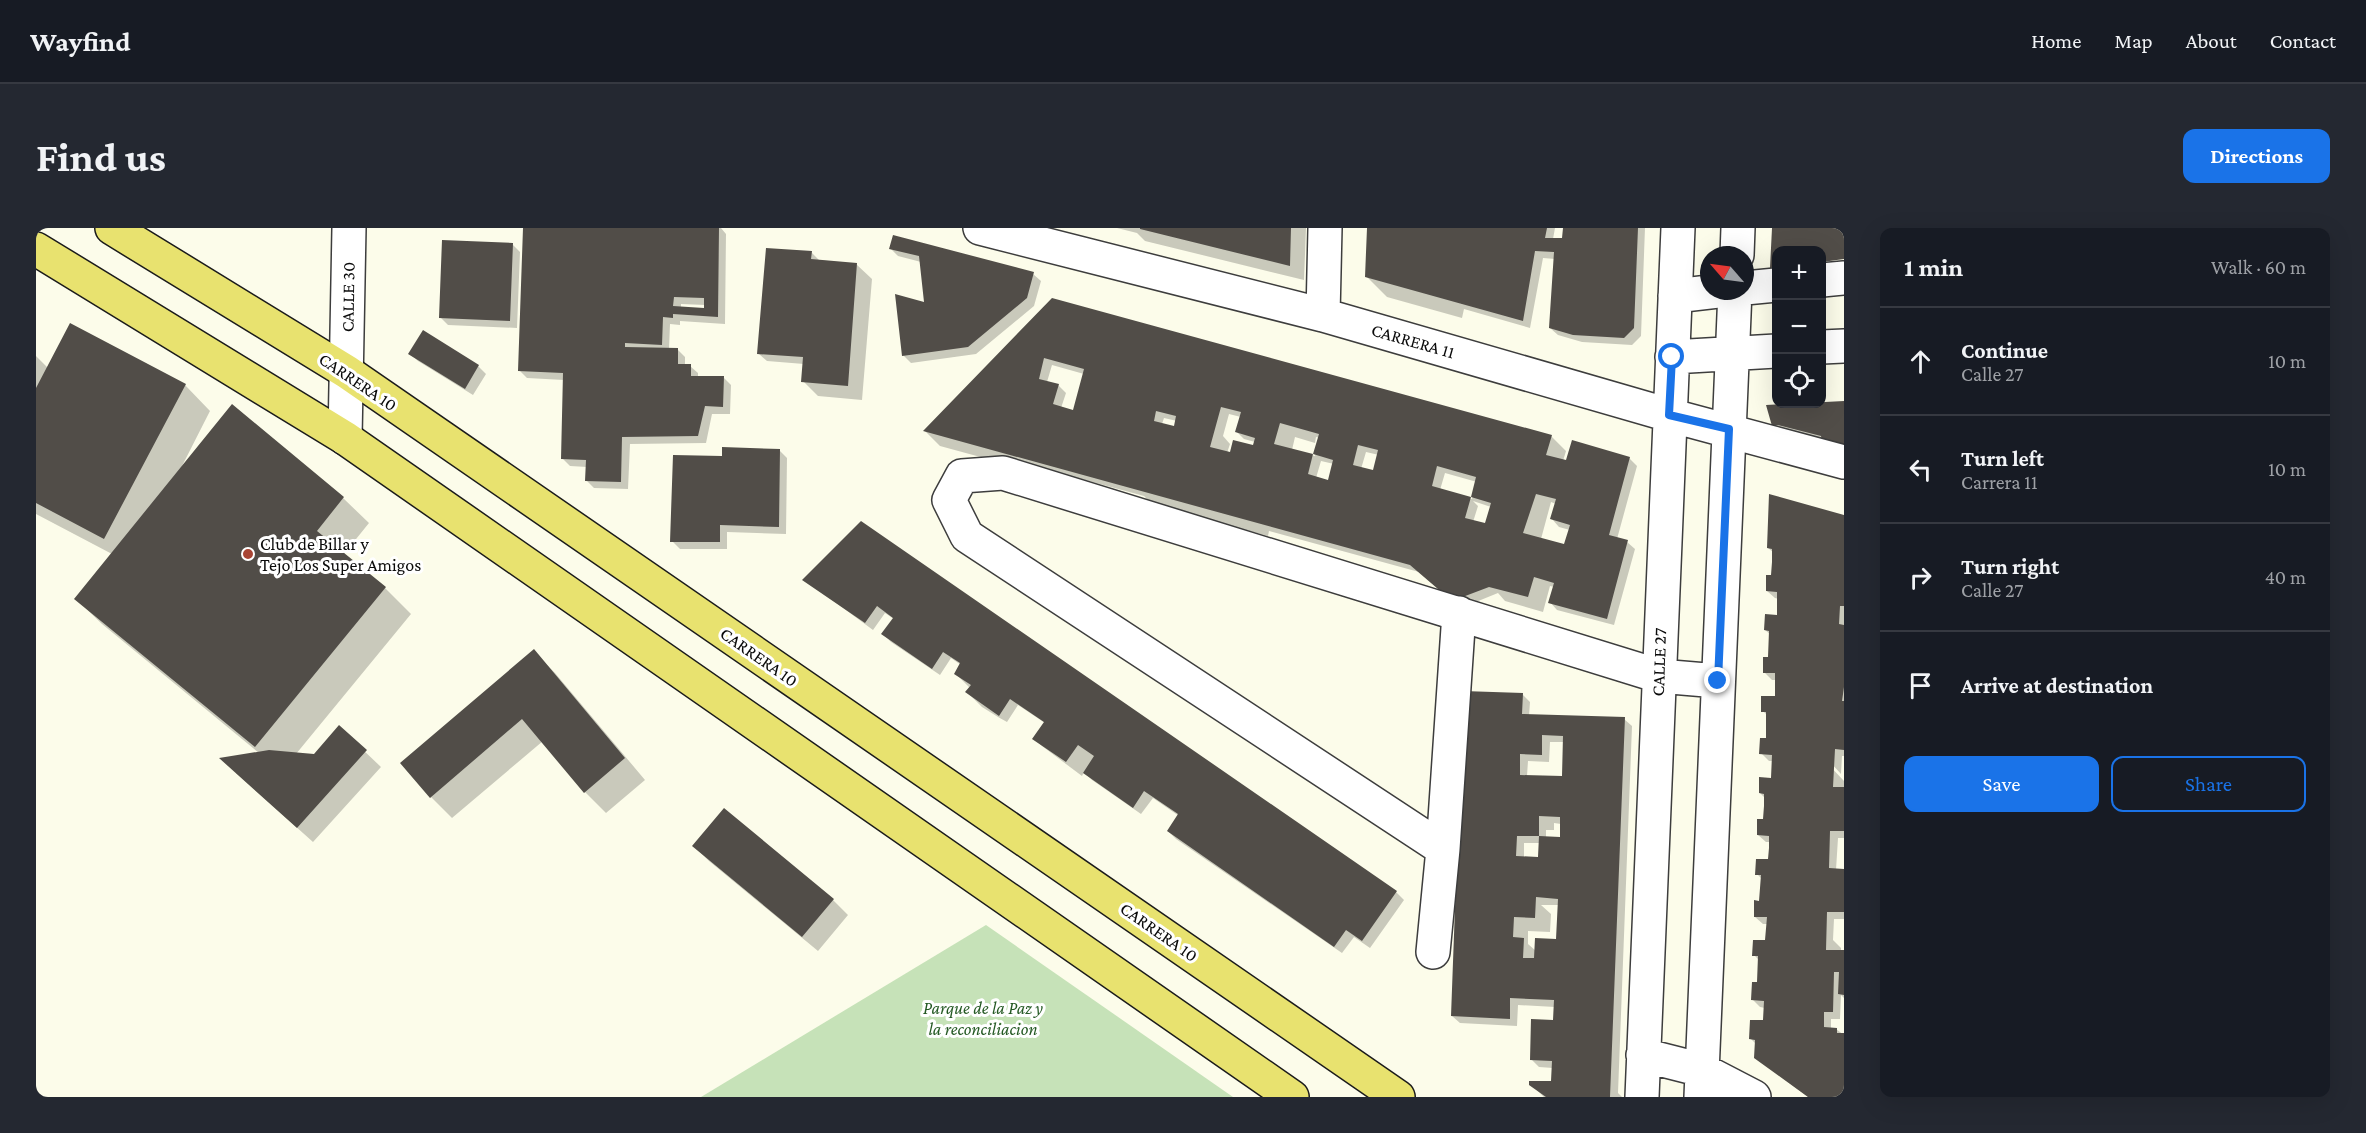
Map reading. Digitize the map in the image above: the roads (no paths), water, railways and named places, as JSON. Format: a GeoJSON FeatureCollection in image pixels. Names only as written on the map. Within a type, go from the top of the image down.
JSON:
{"type":"FeatureCollection","features":[{"type":"Feature","properties":{"kind":"main road","name":"CARRERA 10"},"geometry":{"type":"LineString","coordinates":[[112,228],[347,372],[1398,1097]]}},
{"type":"Feature","properties":{"kind":"main road"},"geometry":{"type":"LineString","coordinates":[[36,249],[345,438],[1292,1097]]}},
{"type":"Feature","properties":{"kind":"street","name":"CALLE 30"},"geometry":{"type":"LineString","coordinates":[[345,438],[349,228]]}},
{"type":"Feature","properties":{"kind":"street","name":"CARRERA 11"},"geometry":{"type":"LineString","coordinates":[[980,228],[1323,315],[1669,415],[1729,429],[1844,462]]}},
{"type":"Feature","properties":{"kind":"street"},"geometry":{"type":"LineString","coordinates":[[1323,315],[1325,228]]}},
{"type":"Feature","properties":{"kind":"street","name":"CALLE 27"},"geometry":{"type":"LineString","coordinates":[[1642,1097],[1678,228]]}},
{"type":"Feature","properties":{"kind":"street"},"geometry":{"type":"LineString","coordinates":[[1737,246],[1738,228]]}},
{"type":"Feature","properties":{"kind":"street"},"geometry":{"type":"LineString","coordinates":[[1826,280],[1844,278]]}},
{"type":"Feature","properties":{"kind":"street"},"geometry":{"type":"LineString","coordinates":[[1754,287],[1772,285]]}},
{"type":"Feature","properties":{"kind":"street"},"geometry":{"type":"LineString","coordinates":[[1675,296],[1700,293]]}},
{"type":"Feature","properties":{"kind":"street"},"geometry":{"type":"LineString","coordinates":[[1701,1083],[1735,300]]}},
{"type":"Feature","properties":{"kind":"street"},"geometry":{"type":"LineString","coordinates":[[1826,347],[1844,345]]}},
{"type":"Feature","properties":{"kind":"street"},"geometry":{"type":"LineString","coordinates":[[1672,357],[1772,351]]}},
{"type":"Feature","properties":{"kind":"street"},"geometry":{"type":"LineString","coordinates":[[1443,849],[967,536],[949,500],[962,476],[1002,473],[1659,676],[1718,681]]}},
{"type":"Feature","properties":{"kind":"street"},"geometry":{"type":"LineString","coordinates":[[1433,952],[1443,849],[1459,613]]}},
{"type":"Feature","properties":{"kind":"street"},"geometry":{"type":"LineString","coordinates":[[1643,1054],[1701,1083],[1754,1097]]}},
{"type":"Feature","properties":{"kind":"place","name":"Club de Billar y Tejo Los Super Amigos"},"geometry":{"type":"Point","coordinates":[248,554]}},
{"type":"Feature","properties":{"kind":"park label","name":"Parque de la Paz y la reconciliacion"},"geometry":{"type":"Point","coordinates":[983,1018]}}]}
